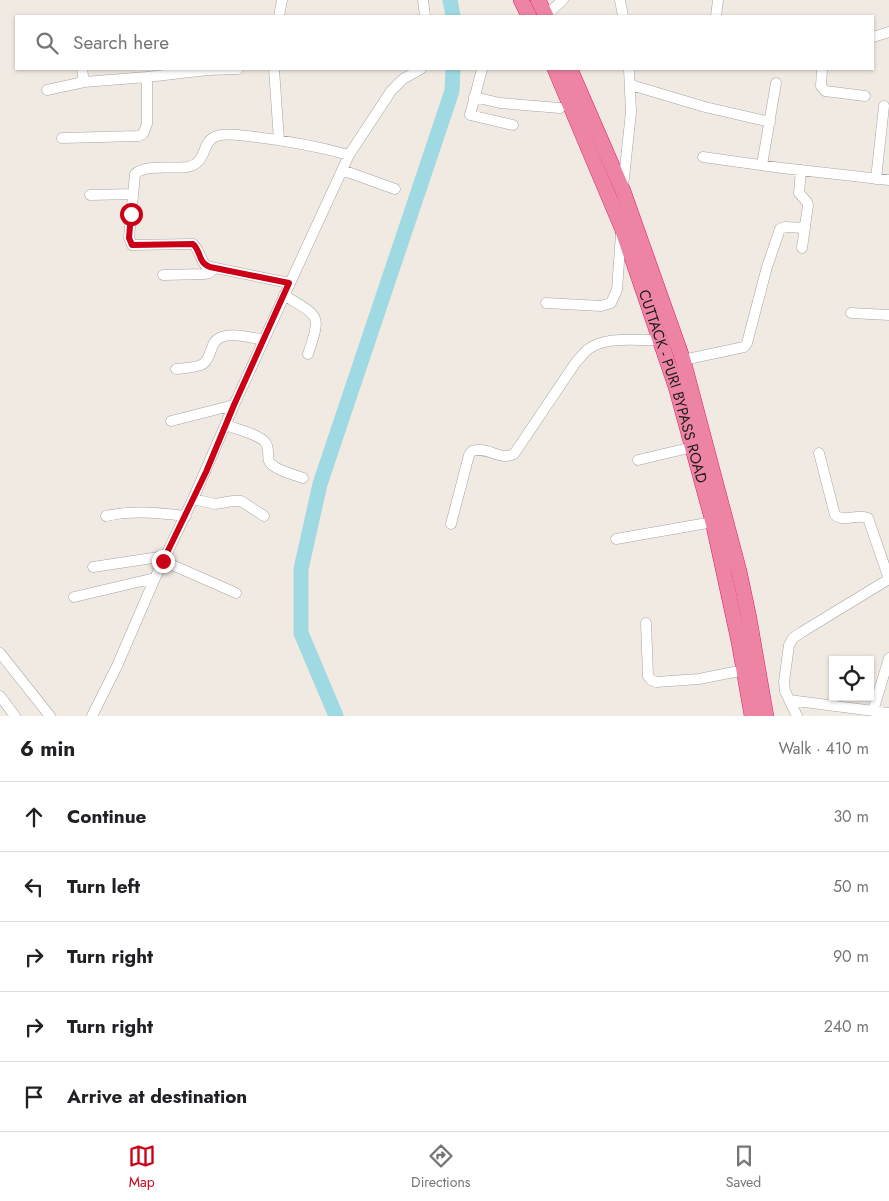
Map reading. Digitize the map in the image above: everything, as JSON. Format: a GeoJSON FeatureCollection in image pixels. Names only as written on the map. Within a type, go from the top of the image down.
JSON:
{"type":"FeatureCollection","features":[{"type":"Feature","properties":{"kind":"highway"},"geometry":{"type":"LineString","coordinates":[[521,0],[528,15]]}},
{"type":"Feature","properties":{"kind":"highway"},"geometry":{"type":"LineString","coordinates":[[538,0],[546,15]]}},
{"type":"Feature","properties":{"kind":"highway","name":"CUTTACK - PURI BYPASS ROAD"},"geometry":{"type":"LineString","coordinates":[[555,70],[622,228],[676,387],[713,522],[752,716]]}},
{"type":"Feature","properties":{"kind":"highway","name":"CUTTACK - PURI BYPASS ROAD"},"geometry":{"type":"LineString","coordinates":[[570,70],[623,191],[683,360],[739,571],[751,627],[766,716]]}},
{"type":"Feature","properties":{"kind":"street"},"geometry":{"type":"LineString","coordinates":[[279,15],[282,0]]}},
{"type":"Feature","properties":{"kind":"street"},"geometry":{"type":"LineString","coordinates":[[423,0],[425,15]]}},
{"type":"Feature","properties":{"kind":"street"},"geometry":{"type":"LineString","coordinates":[[547,15],[563,0]]}},
{"type":"Feature","properties":{"kind":"street"},"geometry":{"type":"LineString","coordinates":[[620,0],[623,15]]}},
{"type":"Feature","properties":{"kind":"street"},"geometry":{"type":"LineString","coordinates":[[716,15],[718,0]]}},
{"type":"Feature","properties":{"kind":"street"},"geometry":{"type":"LineString","coordinates":[[874,37],[889,32]]}},
{"type":"Feature","properties":{"kind":"street"},"geometry":{"type":"LineString","coordinates":[[82,70],[84,82]]}},
{"type":"Feature","properties":{"kind":"street"},"geometry":{"type":"LineString","coordinates":[[47,90],[84,82],[208,70]]}},
{"type":"Feature","properties":{"kind":"street"},"geometry":{"type":"LineString","coordinates":[[274,70],[279,140]]}},
{"type":"Feature","properties":{"kind":"street"},"geometry":{"type":"LineString","coordinates":[[92,716],[117,666],[155,578],[194,499],[289,283],[349,156],[391,91],[403,79],[419,70]]}},
{"type":"Feature","properties":{"kind":"street"},"geometry":{"type":"LineString","coordinates":[[482,70],[470,115],[513,125]]}},
{"type":"Feature","properties":{"kind":"street"},"geometry":{"type":"LineString","coordinates":[[623,191],[631,112],[629,70]]}},
{"type":"Feature","properties":{"kind":"street"},"geometry":{"type":"LineString","coordinates":[[822,70],[821,86],[825,91],[865,96]]}},
{"type":"Feature","properties":{"kind":"street"},"geometry":{"type":"LineString","coordinates":[[62,138],[138,136],[143,134],[147,124],[147,77]]}},
{"type":"Feature","properties":{"kind":"street"},"geometry":{"type":"LineString","coordinates":[[762,165],[776,83]]}},
{"type":"Feature","properties":{"kind":"street"},"geometry":{"type":"LineString","coordinates":[[631,85],[705,107],[770,122]]}},
{"type":"Feature","properties":{"kind":"street"},"geometry":{"type":"LineString","coordinates":[[474,97],[500,103],[560,108]]}},
{"type":"Feature","properties":{"kind":"street"},"geometry":{"type":"LineString","coordinates":[[876,179],[886,132],[884,106]]}},
{"type":"Feature","properties":{"kind":"street"},"geometry":{"type":"LineString","coordinates":[[289,283],[206,266],[200,259],[197,249],[193,244],[135,245],[130,243],[134,177],[137,171],[144,169],[190,167],[202,160],[208,144],[217,136],[241,135],[279,140],[319,147],[349,156]]}},
{"type":"Feature","properties":{"kind":"street"},"geometry":{"type":"LineString","coordinates":[[703,158],[889,180]]}},
{"type":"Feature","properties":{"kind":"street"},"geometry":{"type":"LineString","coordinates":[[342,170],[395,189]]}},
{"type":"Feature","properties":{"kind":"street"},"geometry":{"type":"LineString","coordinates":[[801,170],[799,194],[808,205],[802,228],[802,248]]}},
{"type":"Feature","properties":{"kind":"street"},"geometry":{"type":"LineString","coordinates":[[90,196],[133,194]]}},
{"type":"Feature","properties":{"kind":"street"},"geometry":{"type":"LineString","coordinates":[[683,360],[744,347],[747,343],[767,267],[780,229],[785,227],[802,228]]}},
{"type":"Feature","properties":{"kind":"street"},"geometry":{"type":"LineString","coordinates":[[546,303],[601,306],[611,303],[617,290],[622,228]]}},
{"type":"Feature","properties":{"kind":"street"},"geometry":{"type":"LineString","coordinates":[[164,275],[204,274],[214,269]]}},
{"type":"Feature","properties":{"kind":"street"},"geometry":{"type":"LineString","coordinates":[[284,295],[314,314],[316,332],[308,354]]}},
{"type":"Feature","properties":{"kind":"street"},"geometry":{"type":"LineString","coordinates":[[851,313],[889,315]]}},
{"type":"Feature","properties":{"kind":"street"},"geometry":{"type":"LineString","coordinates":[[176,369],[200,366],[205,362],[214,343],[222,337],[246,337],[264,340]]}},
{"type":"Feature","properties":{"kind":"street"},"geometry":{"type":"LineString","coordinates":[[451,524],[469,455],[472,451],[483,449],[502,457],[514,454],[576,362],[586,351],[599,344],[611,341],[661,340]]}},
{"type":"Feature","properties":{"kind":"street"},"geometry":{"type":"LineString","coordinates":[[171,421],[234,405]]}},
{"type":"Feature","properties":{"kind":"street"},"geometry":{"type":"LineString","coordinates":[[226,425],[259,438],[266,443],[269,460],[274,467],[303,478]]}},
{"type":"Feature","properties":{"kind":"street"},"geometry":{"type":"LineString","coordinates":[[638,460],[693,447]]}},
{"type":"Feature","properties":{"kind":"street"},"geometry":{"type":"LineString","coordinates":[[798,716],[785,691],[784,682],[789,644],[793,638],[889,579],[868,518],[863,516],[845,519],[839,518],[836,514],[819,453]]}},
{"type":"Feature","properties":{"kind":"street"},"geometry":{"type":"LineString","coordinates":[[194,499],[215,504],[233,500],[241,501],[264,516]]}},
{"type":"Feature","properties":{"kind":"street"},"geometry":{"type":"LineString","coordinates":[[106,516],[131,511],[186,516]]}},
{"type":"Feature","properties":{"kind":"street"},"geometry":{"type":"LineString","coordinates":[[616,539],[713,522]]}},
{"type":"Feature","properties":{"kind":"street"},"geometry":{"type":"LineString","coordinates":[[93,567],[165,559],[236,593]]}},
{"type":"Feature","properties":{"kind":"street"},"geometry":{"type":"LineString","coordinates":[[74,596],[155,578]]}},
{"type":"Feature","properties":{"kind":"street"},"geometry":{"type":"LineString","coordinates":[[646,623],[648,676],[651,680],[656,682],[699,679],[744,670]]}},
{"type":"Feature","properties":{"kind":"street"},"geometry":{"type":"LineString","coordinates":[[0,653],[50,716]]}},
{"type":"Feature","properties":{"kind":"street"},"geometry":{"type":"LineString","coordinates":[[873,711],[889,658]]}},
{"type":"Feature","properties":{"kind":"street"},"geometry":{"type":"LineString","coordinates":[[0,696],[16,716]]}},
{"type":"Feature","properties":{"kind":"street"},"geometry":{"type":"LineString","coordinates":[[789,700],[889,713]]}},
{"type":"Feature","properties":{"kind":"waterway"},"geometry":{"type":"LineString","coordinates":[[450,0],[453,15]]}},
{"type":"Feature","properties":{"kind":"waterway"},"geometry":{"type":"LineString","coordinates":[[336,716],[301,633],[301,569],[320,484],[452,91],[453,70]]}},
{"type":"Feature","properties":{"kind":"route"},"geometry":{"type":"LineString","coordinates":[[131,214],[129,238],[132,245],[193,244],[196,246],[200,259],[206,266],[289,283],[206,472],[163,561]]}}]}
